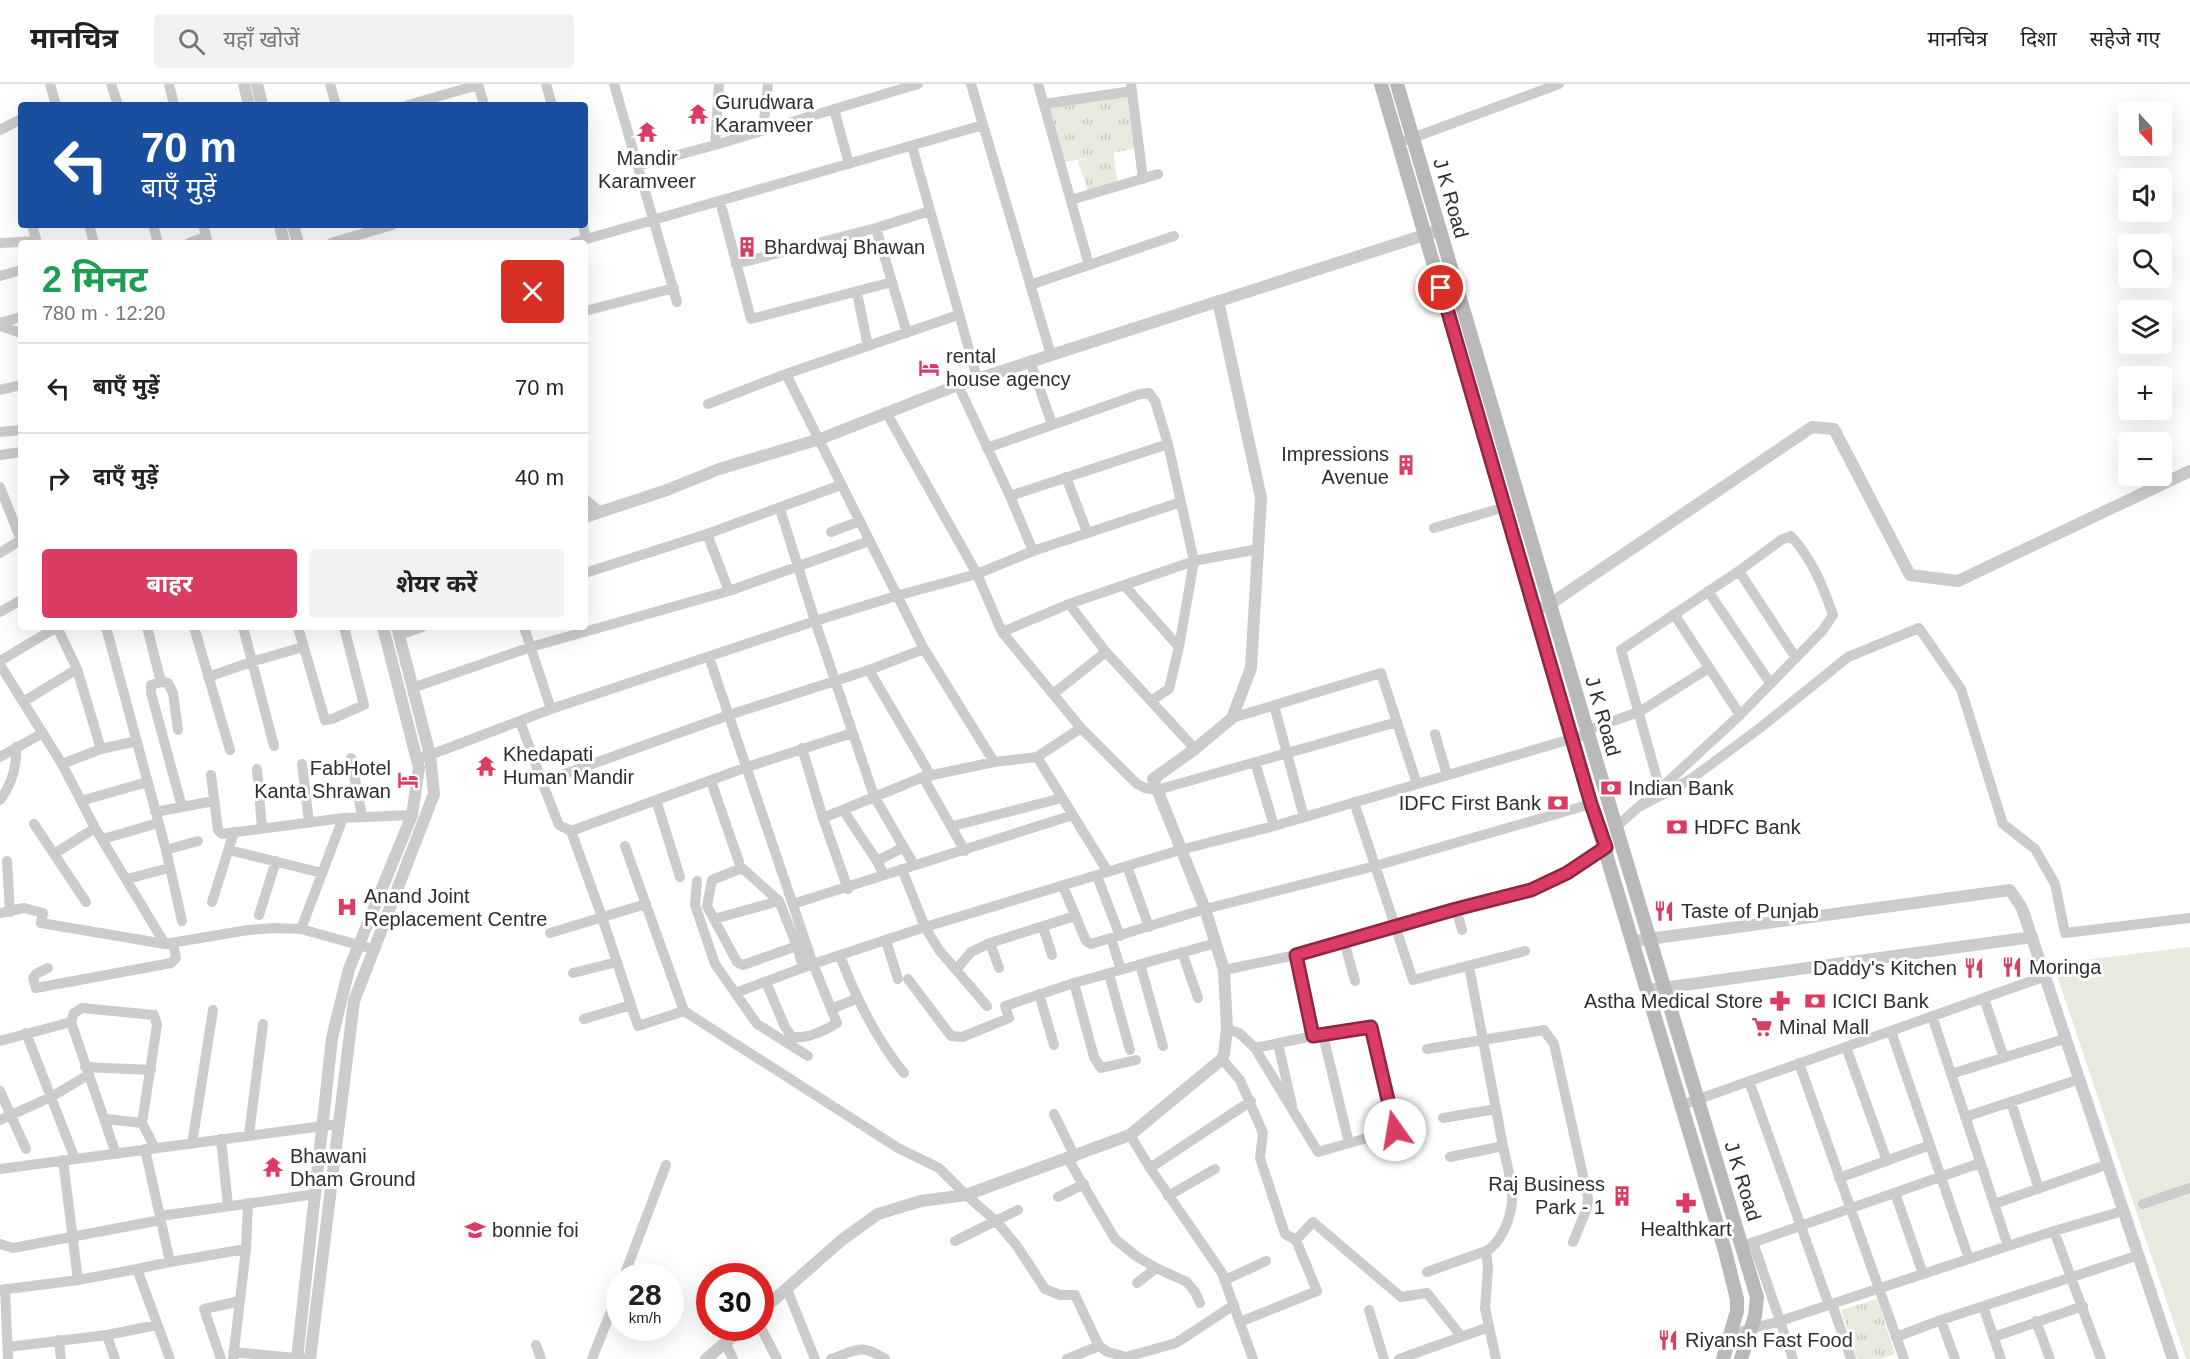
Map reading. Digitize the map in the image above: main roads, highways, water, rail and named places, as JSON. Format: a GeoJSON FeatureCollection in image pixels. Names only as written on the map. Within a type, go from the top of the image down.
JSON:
{"type":"FeatureCollection","features":[{"type":"Feature","properties":{"kind":"main road","name":"J K Road"},"geometry":{"type":"LineString","coordinates":[[1381,84],[1591,804],[1606,847],[1725,1251],[1737,1303],[1732,1334],[1723,1359]]}},
{"type":"Feature","properties":{"kind":"main road","name":"J K Road"},"geometry":{"type":"LineString","coordinates":[[1397,84],[1663,988],[1697,1099],[1748,1244],[1757,1297],[1751,1330],[1741,1359]]}},
{"type":"Feature","properties":{"kind":"main road"},"geometry":{"type":"LineString","coordinates":[[1737,1303],[1756,1303]]}},
{"type":"Feature","properties":{"kind":"place","name":"Gurudwara Karamveer"},"geometry":{"type":"Point","coordinates":[698,114]}},
{"type":"Feature","properties":{"kind":"place","name":"Mandir Karamveer"},"geometry":{"type":"Point","coordinates":[647,132]}},
{"type":"Feature","properties":{"kind":"place","name":"Bhardwaj Bhawan"},"geometry":{"type":"Point","coordinates":[747,247]}},
{"type":"Feature","properties":{"kind":"place","name":"rental house agency"},"geometry":{"type":"Point","coordinates":[929,368]}},
{"type":"Feature","properties":{"kind":"place","name":"Impressions Avenue"},"geometry":{"type":"Point","coordinates":[1406,465]}},
{"type":"Feature","properties":{"kind":"place","name":"Khedapati Human Mandir"},"geometry":{"type":"Point","coordinates":[486,766]}},
{"type":"Feature","properties":{"kind":"place","name":"FabHotel Kanta Shrawan"},"geometry":{"type":"Point","coordinates":[408,780]}},
{"type":"Feature","properties":{"kind":"place","name":"Indian Bank"},"geometry":{"type":"Point","coordinates":[1611,788]}},
{"type":"Feature","properties":{"kind":"place","name":"IDFC First Bank"},"geometry":{"type":"Point","coordinates":[1558,803]}},
{"type":"Feature","properties":{"kind":"place","name":"HDFC Bank"},"geometry":{"type":"Point","coordinates":[1677,827]}},
{"type":"Feature","properties":{"kind":"place","name":"Anand Joint Replacement Centre"},"geometry":{"type":"Point","coordinates":[347,907]}},
{"type":"Feature","properties":{"kind":"place","name":"Taste of Punjab"},"geometry":{"type":"Point","coordinates":[1664,911]}},
{"type":"Feature","properties":{"kind":"place","name":"Moringa"},"geometry":{"type":"Point","coordinates":[2012,967]}},
{"type":"Feature","properties":{"kind":"place","name":"Daddy's Kitchen"},"geometry":{"type":"Point","coordinates":[1974,968]}},
{"type":"Feature","properties":{"kind":"place","name":"Astha Medical Store"},"geometry":{"type":"Point","coordinates":[1780,1001]}},
{"type":"Feature","properties":{"kind":"place","name":"ICICI Bank"},"geometry":{"type":"Point","coordinates":[1815,1001]}},
{"type":"Feature","properties":{"kind":"place","name":"Minal Mall"},"geometry":{"type":"Point","coordinates":[1762,1027]}},
{"type":"Feature","properties":{"kind":"place","name":"Bhawani Dham Ground"},"geometry":{"type":"Point","coordinates":[273,1167]}},
{"type":"Feature","properties":{"kind":"place","name":"Raj Business Park - 1"},"geometry":{"type":"Point","coordinates":[1622,1196]}},
{"type":"Feature","properties":{"kind":"place","name":"Healthkart"},"geometry":{"type":"Point","coordinates":[1686,1203]}},
{"type":"Feature","properties":{"kind":"place","name":"bonnie foi"},"geometry":{"type":"Point","coordinates":[475,1230]}},
{"type":"Feature","properties":{"kind":"place","name":"Riyansh Fast Food"},"geometry":{"type":"Point","coordinates":[1668,1340]}}]}
